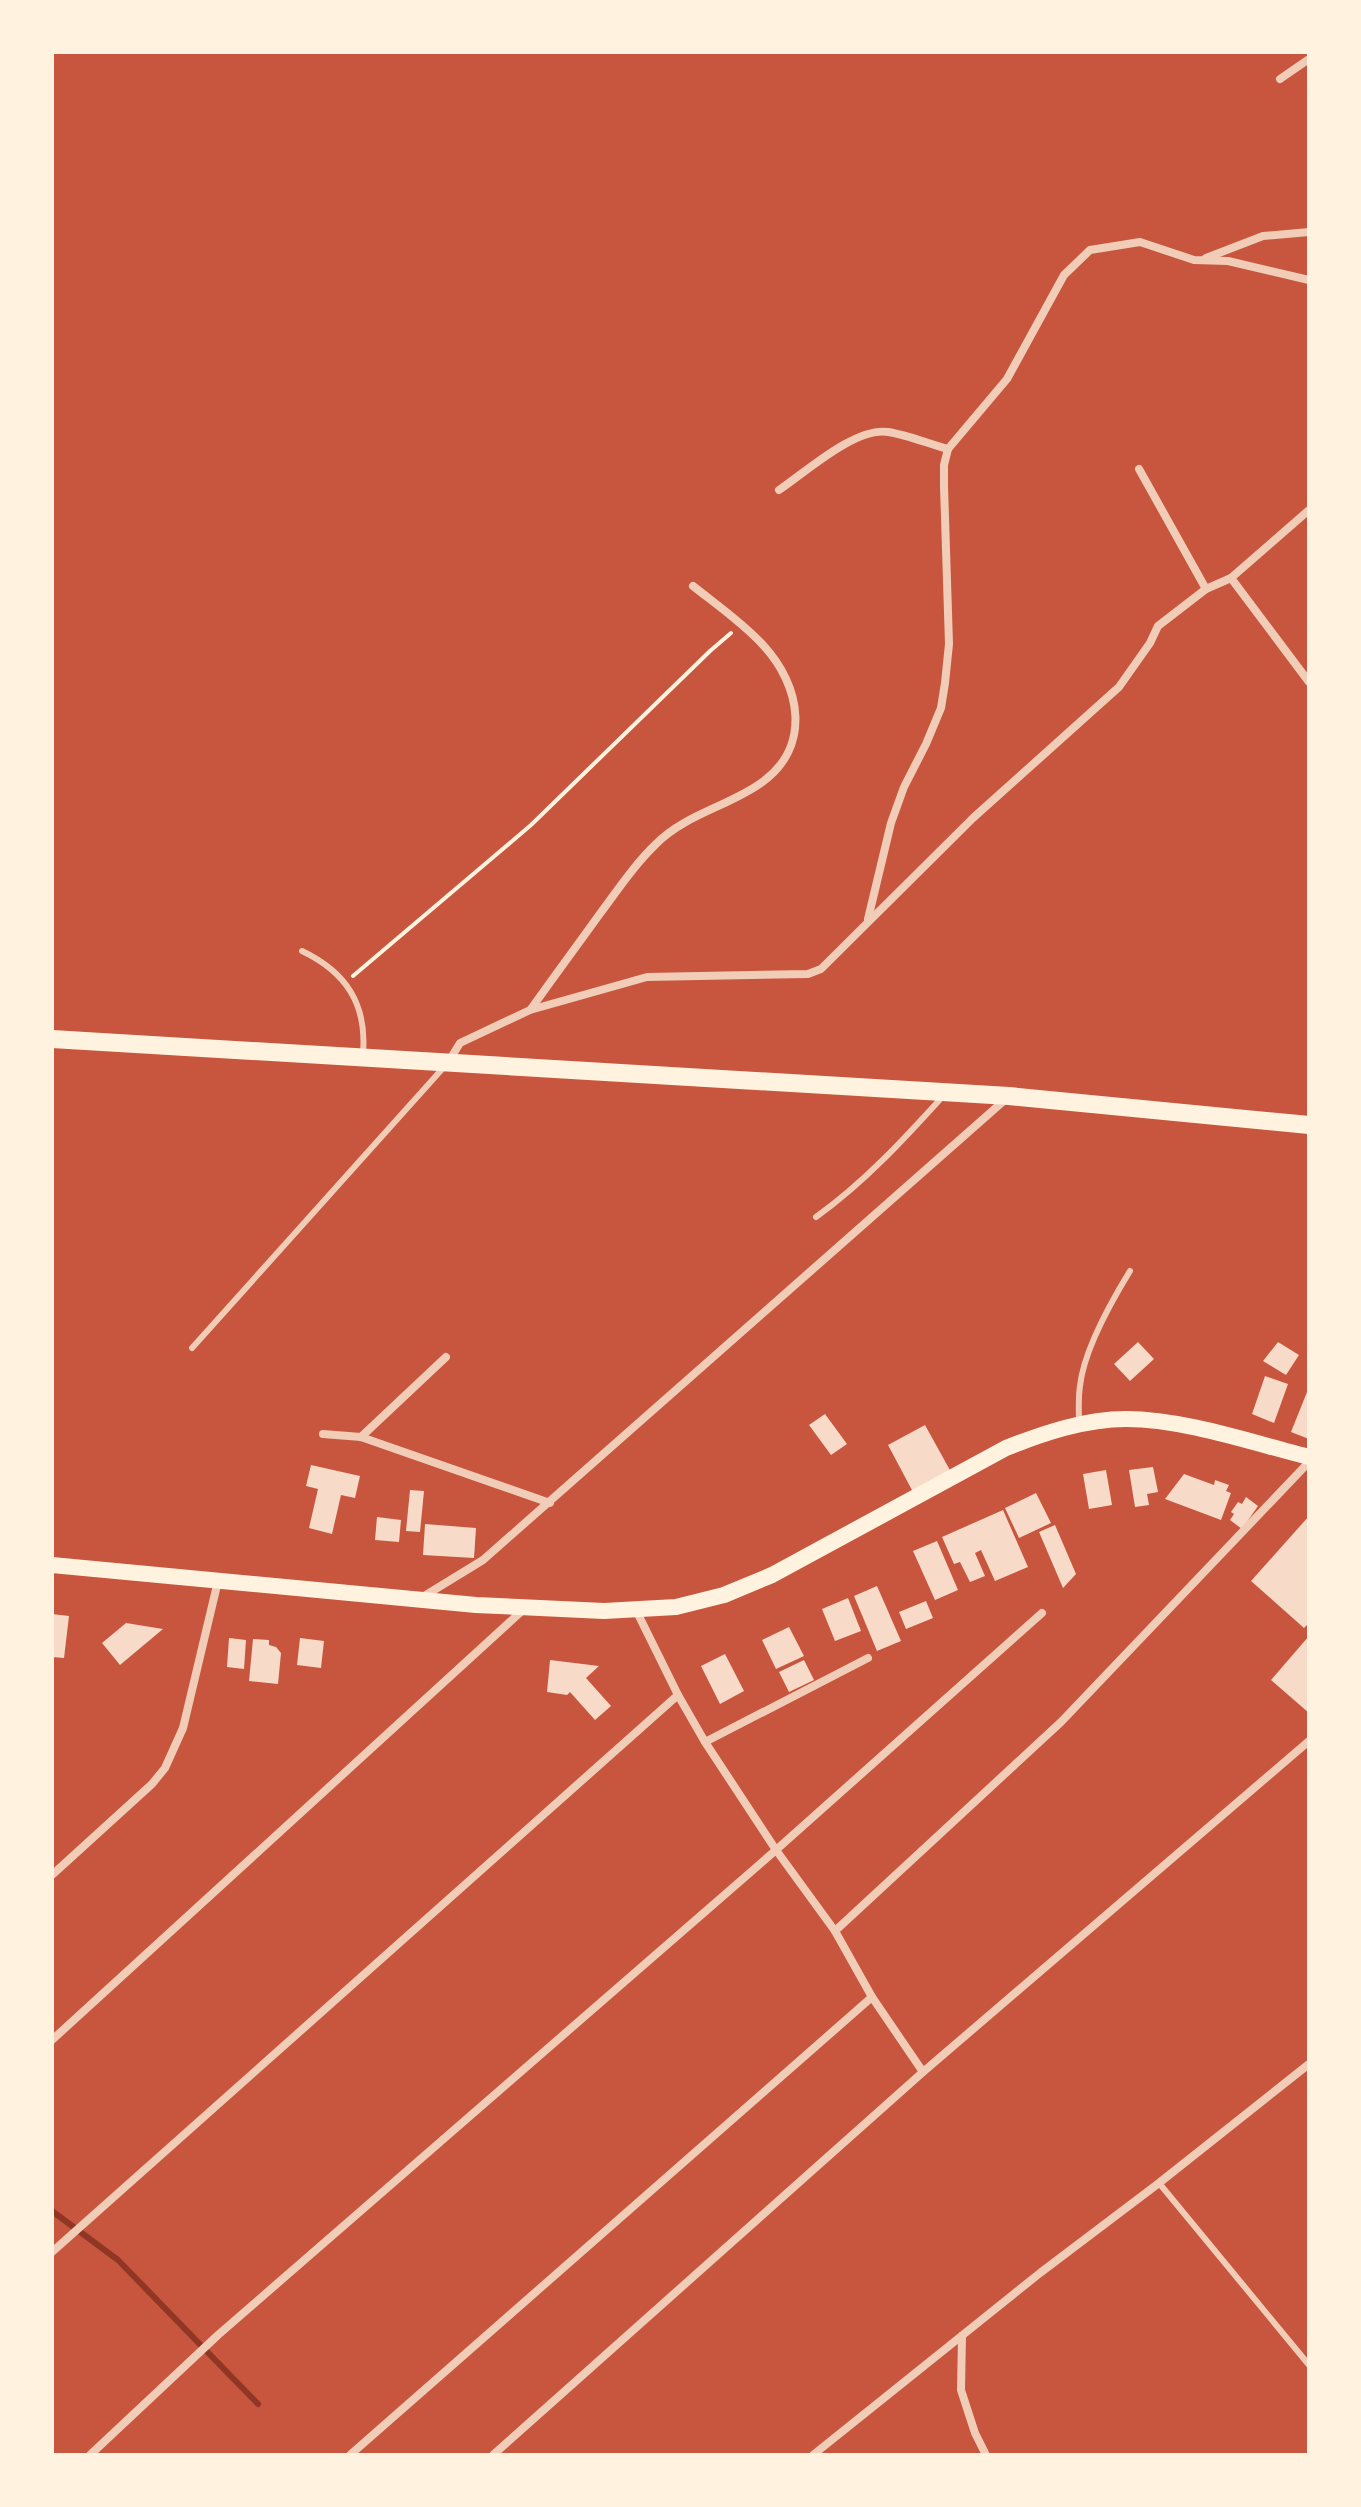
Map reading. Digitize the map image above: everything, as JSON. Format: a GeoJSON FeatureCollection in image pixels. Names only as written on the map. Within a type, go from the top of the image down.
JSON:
{"type":"FeatureCollection","features":[{"type":"Feature","properties":{"kind":"highway"},"geometry":{"type":"LineString","coordinates":[[54,1038],[1009,1096],[1309,1125]]}},
{"type":"Feature","properties":{"kind":"main road"},"geometry":{"type":"LineString","coordinates":[[52,1565],[525,1608],[636,1610],[676,1607],[724,1595],[772,1575],[1006,1448],[1041,1434],[1079,1425],[1126,1419],[1181,1426],[1309,1460]]}},
{"type":"Feature","properties":{"kind":"street"},"geometry":{"type":"LineString","coordinates":[[1280,79],[1309,59]]}},
{"type":"Feature","properties":{"kind":"street"},"geometry":{"type":"LineString","coordinates":[[1201,260],[1263,236],[1309,232]]}},
{"type":"Feature","properties":{"kind":"street"},"geometry":{"type":"LineString","coordinates":[[868,921],[891,823],[904,787],[941,708],[949,644],[944,486],[948,449],[1007,379],[1064,275],[1090,250],[1140,242],[1201,260],[1228,261],[1309,280]]}},
{"type":"Feature","properties":{"kind":"street"},"geometry":{"type":"LineString","coordinates":[[779,490],[840,446],[863,436],[885,431],[948,449]]}},
{"type":"Feature","properties":{"kind":"street"},"geometry":{"type":"LineString","coordinates":[[1139,469],[1206,589]]}},
{"type":"Feature","properties":{"kind":"street"},"geometry":{"type":"LineString","coordinates":[[449,1062],[460,1043],[530,1010],[647,977],[808,974],[821,969],[973,818],[1119,687],[1150,643],[1158,626],[1206,589],[1231,578],[1309,510]]}},
{"type":"Feature","properties":{"kind":"street"},"geometry":{"type":"LineString","coordinates":[[1231,578],[1309,682]]}},
{"type":"Feature","properties":{"kind":"street"},"geometry":{"type":"LineString","coordinates":[[530,1010],[628,876],[658,841],[762,782],[780,766],[792,746],[797,728],[794,699],[783,672],[766,648],[742,624],[693,586]]}},
{"type":"Feature","properties":{"kind":"street"},"geometry":{"type":"LineString","coordinates":[[417,1600],[483,1560],[550,1503],[1009,1096]]}},
{"type":"Feature","properties":{"kind":"street"},"geometry":{"type":"LineString","coordinates":[[361,1437],[446,1357]]}},
{"type":"Feature","properties":{"kind":"street"},"geometry":{"type":"LineString","coordinates":[[323,1434],[361,1437],[550,1503]]}},
{"type":"Feature","properties":{"kind":"street"},"geometry":{"type":"LineString","coordinates":[[835,1931],[1061,1722],[1309,1460]]}},
{"type":"Feature","properties":{"kind":"street"},"geometry":{"type":"LineString","coordinates":[[52,1875],[152,1784],[165,1768],[183,1728],[218,1581]]}},
{"type":"Feature","properties":{"kind":"street"},"geometry":{"type":"LineString","coordinates":[[52,2040],[525,1608]]}},
{"type":"Feature","properties":{"kind":"street"},"geometry":{"type":"LineString","coordinates":[[636,1610],[705,1742],[776,1850],[835,1931],[872,1997],[923,2072]]}},
{"type":"Feature","properties":{"kind":"street"},"geometry":{"type":"LineString","coordinates":[[90,2455],[218,2335],[776,1850],[1042,1613]]}},
{"type":"Feature","properties":{"kind":"street"},"geometry":{"type":"LineString","coordinates":[[705,1742],[868,1658]]}},
{"type":"Feature","properties":{"kind":"street"},"geometry":{"type":"LineString","coordinates":[[52,2252],[678,1695]]}},
{"type":"Feature","properties":{"kind":"street"},"geometry":{"type":"LineString","coordinates":[[493,2455],[923,2072],[1309,1741]]}},
{"type":"Feature","properties":{"kind":"street"},"geometry":{"type":"LineString","coordinates":[[350,2455],[872,1997]]}},
{"type":"Feature","properties":{"kind":"street"},"geometry":{"type":"LineString","coordinates":[[813,2455],[1309,2064]]}},
{"type":"Feature","properties":{"kind":"street"},"geometry":{"type":"LineString","coordinates":[[962,2336],[961,2390],[986,2455]]}},
{"type":"Feature","properties":{"kind":"lane"},"geometry":{"type":"LineString","coordinates":[[302,951],[329,966],[345,983],[357,1003],[364,1035],[362,1057]]}},
{"type":"Feature","properties":{"kind":"lane"},"geometry":{"type":"LineString","coordinates":[[192,1348],[449,1062]]}},
{"type":"Feature","properties":{"kind":"lane"},"geometry":{"type":"LineString","coordinates":[[816,1217],[885,1160],[946,1092]]}},
{"type":"Feature","properties":{"kind":"lane"},"geometry":{"type":"LineString","coordinates":[[1079,1425],[1080,1384],[1093,1342],[1108,1307],[1130,1271]]}},
{"type":"Feature","properties":{"kind":"lane"},"geometry":{"type":"LineString","coordinates":[[1159,2183],[1309,2365]]}},
{"type":"Feature","properties":{"kind":"path"},"geometry":{"type":"LineString","coordinates":[[345,983],[531,825],[710,651],[742,624]]}},
{"type":"Feature","properties":{"kind":"building"},"geometry":{"type":"Polygon","coordinates":[[[1138,1342],[1154,1359],[1130,1381],[1114,1364],[1138,1342]]]}},
{"type":"Feature","properties":{"kind":"building"},"geometry":{"type":"Polygon","coordinates":[[[1278,1342],[1299,1355],[1286,1375],[1263,1361],[1278,1342]]]}},
{"type":"Feature","properties":{"kind":"building"},"geometry":{"type":"Polygon","coordinates":[[[1265,1376],[1288,1384],[1274,1423],[1252,1414],[1265,1376]]]}},
{"type":"Feature","properties":{"kind":"building"},"geometry":{"type":"Polygon","coordinates":[[[1309,1387],[1309,1439],[1291,1432],[1309,1387]]]}},
{"type":"Feature","properties":{"kind":"building"},"geometry":{"type":"Polygon","coordinates":[[[825,1414],[847,1444],[831,1455],[809,1425],[825,1414]]]}},
{"type":"Feature","properties":{"kind":"building"},"geometry":{"type":"Polygon","coordinates":[[[925,1425],[951,1472],[913,1492],[888,1445],[925,1425]]]}},
{"type":"Feature","properties":{"kind":"building"},"geometry":{"type":"Polygon","coordinates":[[[311,1465],[360,1476],[355,1498],[341,1495],[332,1534],[309,1528],[318,1489],[306,1486],[311,1465]]]}},
{"type":"Feature","properties":{"kind":"building"},"geometry":{"type":"Polygon","coordinates":[[[1153,1467],[1158,1492],[1147,1494],[1149,1505],[1135,1507],[1129,1470],[1153,1467]]]}},
{"type":"Feature","properties":{"kind":"building"},"geometry":{"type":"Polygon","coordinates":[[[1106,1470],[1112,1505],[1089,1509],[1083,1474],[1106,1470]]]}},
{"type":"Feature","properties":{"kind":"building"},"geometry":{"type":"Polygon","coordinates":[[[1184,1474],[1214,1485],[1215,1480],[1229,1485],[1226,1491],[1231,1493],[1221,1520],[1165,1499],[1184,1474]]]}},
{"type":"Feature","properties":{"kind":"building"},"geometry":{"type":"Polygon","coordinates":[[[410,1490],[424,1491],[420,1532],[406,1531],[410,1490]]]}},
{"type":"Feature","properties":{"kind":"building"},"geometry":{"type":"Polygon","coordinates":[[[1036,1493],[1051,1523],[1019,1538],[1005,1508],[1036,1493]]]}},
{"type":"Feature","properties":{"kind":"building"},"geometry":{"type":"Polygon","coordinates":[[[1246,1497],[1258,1506],[1242,1529],[1230,1520],[1234,1514],[1231,1512],[1246,1497]]]}},
{"type":"Feature","properties":{"kind":"building"},"geometry":{"type":"Polygon","coordinates":[[[1003,1510],[1028,1567],[995,1581],[981,1550],[975,1553],[985,1576],[970,1582],[960,1562],[954,1564],[942,1537],[1003,1510]]]}},
{"type":"Feature","properties":{"kind":"building"},"geometry":{"type":"Polygon","coordinates":[[[1309,1516],[1309,1623],[1304,1628],[1251,1581],[1309,1516]]]}},
{"type":"Feature","properties":{"kind":"building"},"geometry":{"type":"Polygon","coordinates":[[[377,1517],[401,1520],[399,1542],[375,1540],[377,1517]]]}},
{"type":"Feature","properties":{"kind":"building"},"geometry":{"type":"Polygon","coordinates":[[[425,1524],[476,1528],[474,1558],[423,1555],[425,1524]]]}},
{"type":"Feature","properties":{"kind":"building"},"geometry":{"type":"Polygon","coordinates":[[[1055,1525],[1076,1574],[1063,1588],[1039,1532],[1055,1525]]]}},
{"type":"Feature","properties":{"kind":"building"},"geometry":{"type":"Polygon","coordinates":[[[937,1541],[958,1590],[935,1600],[913,1551],[937,1541]]]}},
{"type":"Feature","properties":{"kind":"building"},"geometry":{"type":"Polygon","coordinates":[[[877,1586],[901,1641],[877,1651],[854,1596],[877,1586]]]}},
{"type":"Feature","properties":{"kind":"building"},"geometry":{"type":"Polygon","coordinates":[[[848,1598],[861,1631],[835,1641],[822,1609],[848,1598]]]}},
{"type":"Feature","properties":{"kind":"building"},"geometry":{"type":"Polygon","coordinates":[[[926,1601],[933,1618],[906,1629],[899,1612],[926,1601]]]}},
{"type":"Feature","properties":{"kind":"building"},"geometry":{"type":"Polygon","coordinates":[[[52,1614],[69,1616],[64,1658],[52,1657],[52,1614]]]}},
{"type":"Feature","properties":{"kind":"building"},"geometry":{"type":"Polygon","coordinates":[[[126,1623],[163,1629],[120,1665],[102,1643],[126,1623]]]}},
{"type":"Feature","properties":{"kind":"building"},"geometry":{"type":"Polygon","coordinates":[[[789,1627],[804,1656],[776,1669],[762,1640],[789,1627]]]}},
{"type":"Feature","properties":{"kind":"building"},"geometry":{"type":"Polygon","coordinates":[[[1309,1636],[1309,1713],[1271,1680],[1309,1636]]]}},
{"type":"Feature","properties":{"kind":"building"},"geometry":{"type":"Polygon","coordinates":[[[229,1638],[246,1640],[244,1669],[227,1667],[229,1638]]]}},
{"type":"Feature","properties":{"kind":"building"},"geometry":{"type":"Polygon","coordinates":[[[300,1638],[324,1641],[321,1668],[297,1665],[300,1638]]]}},
{"type":"Feature","properties":{"kind":"building"},"geometry":{"type":"Polygon","coordinates":[[[253,1639],[269,1640],[269,1645],[281,1653],[278,1684],[249,1681],[253,1639]]]}},
{"type":"Feature","properties":{"kind":"building"},"geometry":{"type":"Polygon","coordinates":[[[725,1654],[744,1691],[720,1704],[701,1666],[725,1654]]]}},
{"type":"Feature","properties":{"kind":"building"},"geometry":{"type":"Polygon","coordinates":[[[550,1660],[599,1666],[586,1678],[611,1706],[595,1720],[570,1692],[567,1695],[547,1692],[550,1660]]]}},
{"type":"Feature","properties":{"kind":"building"},"geometry":{"type":"Polygon","coordinates":[[[804,1660],[814,1680],[789,1692],[779,1672],[804,1660]]]}},
{"type":"Feature","properties":{"kind":"waterway"},"geometry":{"type":"LineString","coordinates":[[52,2211],[118,2260],[258,2404]]}}]}
